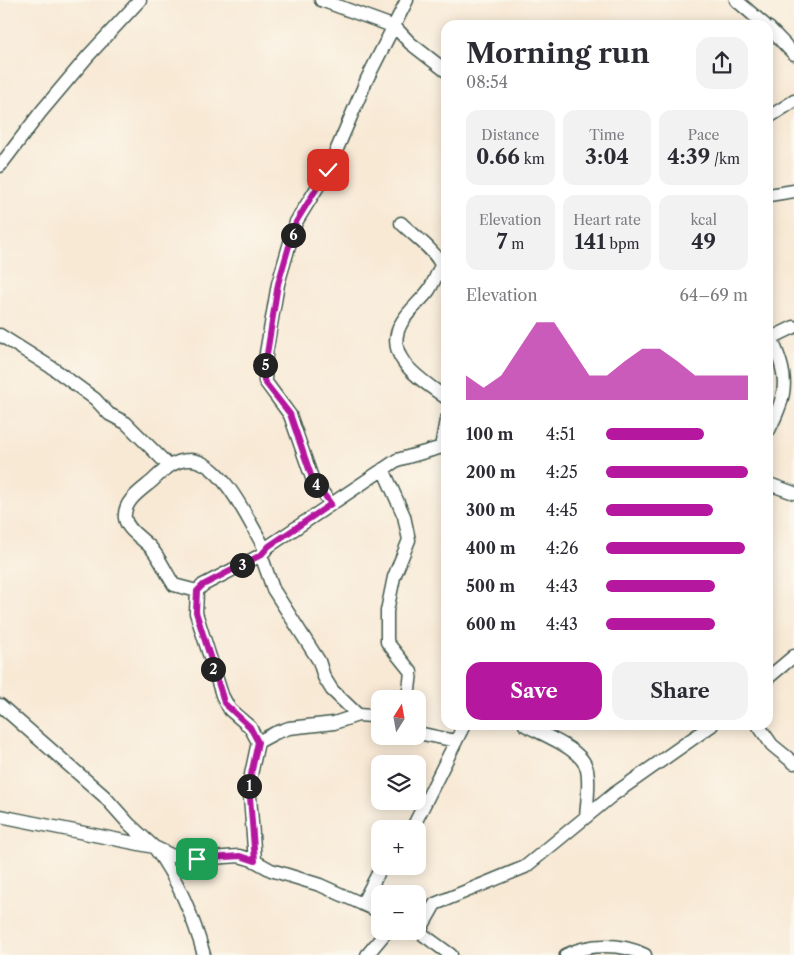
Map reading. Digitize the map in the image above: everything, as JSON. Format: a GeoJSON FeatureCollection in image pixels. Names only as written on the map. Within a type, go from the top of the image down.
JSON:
{"type":"FeatureCollection","features":[{"type":"Feature","properties":{"kind":"street"},"geometry":{"type":"LineString","coordinates":[[0,166],[40,113],[88,56],[140,0]]}},
{"type":"Feature","properties":{"kind":"street"},"geometry":{"type":"LineString","coordinates":[[321,0],[395,27],[410,43],[441,67]]}},
{"type":"Feature","properties":{"kind":"street"},"geometry":{"type":"LineString","coordinates":[[331,504],[312,478],[290,414],[264,381],[266,353],[278,284],[296,222],[328,170],[382,46],[395,27],[407,0]]}},
{"type":"Feature","properties":{"kind":"street"},"geometry":{"type":"LineString","coordinates":[[736,0],[759,20]]}},
{"type":"Feature","properties":{"kind":"street"},"geometry":{"type":"LineString","coordinates":[[773,32],[794,54]]}},
{"type":"Feature","properties":{"kind":"street"},"geometry":{"type":"LineString","coordinates":[[773,114],[794,101]]}},
{"type":"Feature","properties":{"kind":"street"},"geometry":{"type":"LineString","coordinates":[[773,194],[794,191]]}},
{"type":"Feature","properties":{"kind":"street"},"geometry":{"type":"LineString","coordinates":[[401,223],[426,248],[437,255],[441,266],[429,289],[402,322],[397,334],[395,349],[400,359],[441,394]]}},
{"type":"Feature","properties":{"kind":"street"},"geometry":{"type":"LineString","coordinates":[[773,337],[794,327]]}},
{"type":"Feature","properties":{"kind":"street"},"geometry":{"type":"LineString","coordinates":[[0,335],[54,369],[94,399],[110,414],[126,423],[169,466]]}},
{"type":"Feature","properties":{"kind":"street"},"geometry":{"type":"LineString","coordinates":[[773,347],[785,382],[781,406],[773,422]]}},
{"type":"Feature","properties":{"kind":"street"},"geometry":{"type":"LineString","coordinates":[[255,861],[249,784],[258,742],[250,727],[224,703],[196,612],[197,591],[203,585],[263,552],[397,460],[441,448]]}},
{"type":"Feature","properties":{"kind":"street"},"geometry":{"type":"LineString","coordinates":[[197,591],[174,585],[153,550],[131,529],[125,519],[126,509],[133,498],[169,466],[187,460],[200,461],[211,467],[224,481],[263,552],[273,589],[319,661],[328,684],[358,715]]}},
{"type":"Feature","properties":{"kind":"street"},"geometry":{"type":"LineString","coordinates":[[383,469],[404,516],[409,540],[408,547],[394,577],[387,611],[387,642],[411,672],[409,690]]}},
{"type":"Feature","properties":{"kind":"street"},"geometry":{"type":"LineString","coordinates":[[773,485],[794,493]]}},
{"type":"Feature","properties":{"kind":"street"},"geometry":{"type":"LineString","coordinates":[[773,674],[794,656]]}},
{"type":"Feature","properties":{"kind":"street"},"geometry":{"type":"LineString","coordinates":[[0,705],[104,796],[128,824],[154,847],[167,866],[189,913],[204,955]]}},
{"type":"Feature","properties":{"kind":"street"},"geometry":{"type":"LineString","coordinates":[[258,742],[290,728],[334,723],[358,715],[371,717]]}},
{"type":"Feature","properties":{"kind":"street"},"geometry":{"type":"LineString","coordinates":[[417,820],[462,730]]}},
{"type":"Feature","properties":{"kind":"street"},"geometry":{"type":"LineString","coordinates":[[535,730],[572,749],[582,758],[587,769],[586,817]]}},
{"type":"Feature","properties":{"kind":"street"},"geometry":{"type":"LineString","coordinates":[[426,919],[436,904],[525,867],[614,794],[705,730]]}},
{"type":"Feature","properties":{"kind":"street"},"geometry":{"type":"LineString","coordinates":[[762,730],[772,745],[794,763]]}},
{"type":"Feature","properties":{"kind":"street"},"geometry":{"type":"LineString","coordinates":[[426,735],[456,742]]}},
{"type":"Feature","properties":{"kind":"street"},"geometry":{"type":"LineString","coordinates":[[0,816],[154,847],[174,856],[197,859],[240,856],[255,861],[271,870],[320,885],[371,908]]}},
{"type":"Feature","properties":{"kind":"street"},"geometry":{"type":"LineString","coordinates":[[362,904],[377,875]]}},
{"type":"Feature","properties":{"kind":"street"},"geometry":{"type":"LineString","coordinates":[[426,937],[451,955]]}},
{"type":"Feature","properties":{"kind":"street"},"geometry":{"type":"LineString","coordinates":[[368,955],[380,940]]}},
{"type":"Feature","properties":{"kind":"street"},"geometry":{"type":"LineString","coordinates":[[566,955],[587,947],[603,945],[645,955]]}},
{"type":"Feature","properties":{"kind":"route"},"geometry":{"type":"LineString","coordinates":[[197,859],[240,856],[255,861],[252,803],[249,784],[258,742],[250,727],[224,703],[196,612],[195,601],[197,591],[203,585],[261,555],[269,546],[331,504],[312,478],[300,449],[290,414],[264,381],[270,324],[278,284],[296,222],[328,170]]}}]}
